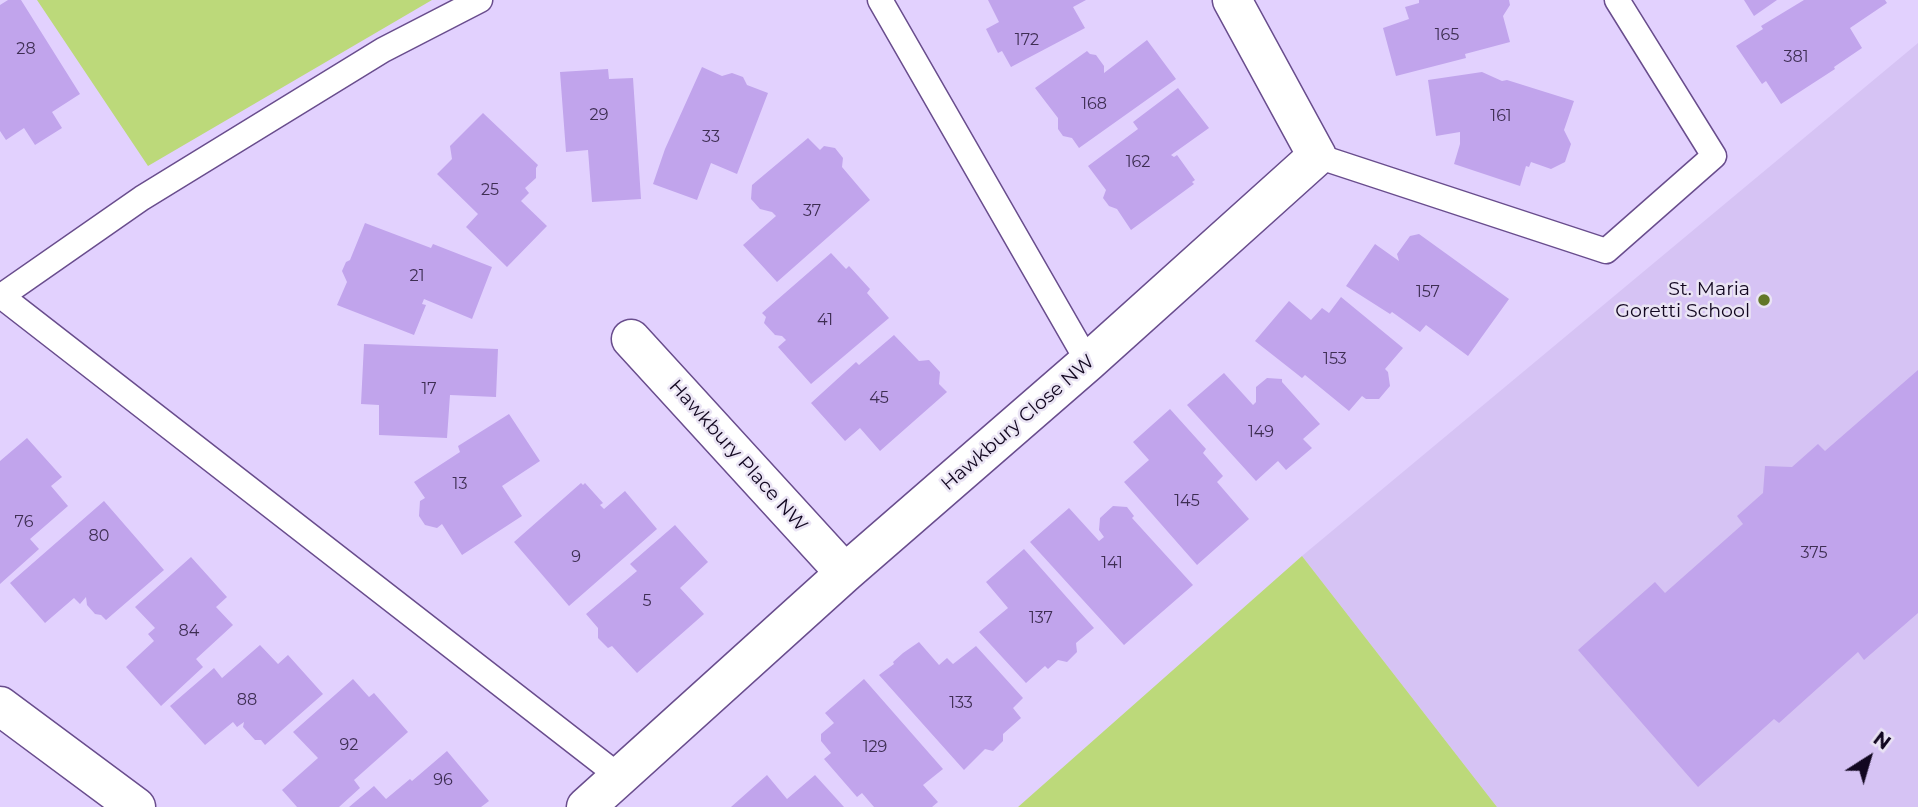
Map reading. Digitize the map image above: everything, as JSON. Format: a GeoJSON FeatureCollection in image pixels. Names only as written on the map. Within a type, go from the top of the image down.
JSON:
{"type":"FeatureCollection","features":[{"type":"Feature","properties":{"kind":"street"},"geometry":{"type":"LineString","coordinates":[[1232,0],[1317,156]]}},
{"type":"Feature","properties":{"kind":"street","name":"Hawkbury Close NW"},"geometry":{"type":"LineString","coordinates":[[586,807],[845,573],[1088,362],[1317,156]]}},
{"type":"Feature","properties":{"kind":"street","name":"Hawkbury Place NW"},"geometry":{"type":"LineString","coordinates":[[631,339],[845,573]]}},
{"type":"Feature","properties":{"kind":"street"},"geometry":{"type":"LineString","coordinates":[[0,706],[136,807]]}},
{"type":"Feature","properties":{"kind":"lane"},"geometry":{"type":"LineString","coordinates":[[480,0],[383,50],[142,198],[1,297],[620,777]]}},
{"type":"Feature","properties":{"kind":"lane"},"geometry":{"type":"LineString","coordinates":[[880,0],[1088,362]]}},
{"type":"Feature","properties":{"kind":"lane"},"geometry":{"type":"LineString","coordinates":[[1317,156],[1606,251],[1714,156],[1617,0]]}},
{"type":"Feature","properties":{"kind":"shaded area","name":"St. Maria Goretti School"},"geometry":{"type":"Polygon","coordinates":[[[1918,43],[1918,807],[1497,807],[1302,556],[1918,43]]]}},
{"type":"Feature","properties":{"kind":"green space"},"geometry":{"type":"Polygon","coordinates":[[[37,0],[432,0],[148,166],[37,0]]]}},
{"type":"Feature","properties":{"kind":"green space"},"geometry":{"type":"Polygon","coordinates":[[[1302,556],[1497,807],[1018,807],[1302,556]]]}},
{"type":"Feature","properties":{"kind":"building"},"geometry":{"type":"Polygon","coordinates":[[[8,0],[21,0],[80,94],[52,112],[62,128],[35,145],[24,128],[6,140],[0,131],[0,5],[8,0]]]}},
{"type":"Feature","properties":{"kind":"building"},"geometry":{"type":"Polygon","coordinates":[[[988,0],[1086,0],[1073,7],[1085,28],[1011,67],[1002,51],[998,53],[986,29],[999,22],[988,0]]]}},
{"type":"Feature","properties":{"kind":"building"},"geometry":{"type":"Polygon","coordinates":[[[1419,0],[1509,0],[1510,5],[1503,16],[1510,42],[1465,54],[1466,58],[1396,76],[1383,28],[1409,19],[1405,7],[1419,3],[1419,0]]]}},
{"type":"Feature","properties":{"kind":"building"},"geometry":{"type":"Polygon","coordinates":[[[1744,0],[1777,0],[1754,16],[1744,0]]]}},
{"type":"Feature","properties":{"kind":"building"},"geometry":{"type":"Polygon","coordinates":[[[1804,0],[1885,0],[1887,3],[1850,28],[1862,48],[1781,104],[1766,81],[1762,84],[1736,46],[1763,29],[1761,26],[1804,0]]]}},
{"type":"Feature","properties":{"kind":"building"},"geometry":{"type":"Polygon","coordinates":[[[1147,40],[1176,79],[1079,148],[1072,138],[1063,136],[1058,129],[1058,118],[1035,88],[1087,51],[1096,55],[1104,66],[1104,73],[1147,40]]]}},
{"type":"Feature","properties":{"kind":"building"},"geometry":{"type":"Polygon","coordinates":[[[702,67],[722,76],[732,73],[743,77],[747,85],[768,93],[737,174],[711,163],[697,200],[653,184],[665,149],[702,67]]]}},
{"type":"Feature","properties":{"kind":"building"},"geometry":{"type":"Polygon","coordinates":[[[608,69],[609,79],[633,78],[641,199],[592,202],[588,150],[566,152],[560,72],[608,69]]]}},
{"type":"Feature","properties":{"kind":"building"},"geometry":{"type":"Polygon","coordinates":[[[1482,72],[1502,81],[1507,80],[1574,101],[1564,130],[1571,144],[1565,162],[1551,169],[1531,162],[1529,167],[1526,166],[1520,186],[1454,164],[1460,144],[1460,132],[1436,136],[1428,80],[1482,72]]]}},
{"type":"Feature","properties":{"kind":"building"},"geometry":{"type":"Polygon","coordinates":[[[1178,88],[1209,128],[1171,155],[1177,155],[1195,180],[1192,182],[1194,184],[1131,230],[1117,209],[1109,206],[1103,198],[1106,190],[1088,166],[1138,129],[1133,122],[1178,88]]]}},
{"type":"Feature","properties":{"kind":"building"},"geometry":{"type":"Polygon","coordinates":[[[483,113],[538,165],[536,178],[525,188],[529,193],[521,201],[547,226],[507,267],[466,227],[478,214],[437,174],[452,159],[450,146],[483,113]]]}},
{"type":"Feature","properties":{"kind":"building"},"geometry":{"type":"Polygon","coordinates":[[[808,138],[820,150],[824,146],[835,148],[843,158],[842,167],[870,200],[777,282],[743,245],[776,216],[760,209],[751,199],[752,185],[808,138]]]}},
{"type":"Feature","properties":{"kind":"building"},"geometry":{"type":"Polygon","coordinates":[[[365,223],[431,248],[433,244],[492,267],[472,319],[424,299],[422,304],[426,305],[414,335],[337,305],[347,282],[342,271],[350,260],[365,223]]]}},
{"type":"Feature","properties":{"kind":"building"},"geometry":{"type":"Polygon","coordinates":[[[1419,234],[1509,299],[1468,356],[1426,325],[1420,332],[1392,312],[1390,314],[1346,286],[1375,244],[1399,261],[1397,254],[1410,236],[1419,234]]]}},
{"type":"Feature","properties":{"kind":"building"},"geometry":{"type":"Polygon","coordinates":[[[831,253],[846,269],[849,266],[870,289],[867,293],[889,318],[811,384],[778,347],[786,340],[775,335],[764,323],[766,317],[762,313],[831,253]]]}},
{"type":"Feature","properties":{"kind":"building"},"geometry":{"type":"Polygon","coordinates":[[[1341,297],[1403,348],[1385,369],[1390,386],[1379,399],[1366,399],[1362,396],[1349,411],[1305,375],[1302,378],[1255,341],[1289,301],[1311,320],[1322,308],[1329,313],[1341,297]]]}},
{"type":"Feature","properties":{"kind":"building"},"geometry":{"type":"Polygon","coordinates":[[[894,335],[919,361],[929,360],[940,372],[939,384],[947,392],[880,451],[860,428],[845,441],[811,403],[856,362],[859,365],[894,335]]]}},
{"type":"Feature","properties":{"kind":"building"},"geometry":{"type":"Polygon","coordinates":[[[364,344],[498,349],[496,397],[450,395],[447,438],[379,435],[379,405],[361,404],[364,344]]]}},
{"type":"Feature","properties":{"kind":"building"},"geometry":{"type":"Polygon","coordinates":[[[1918,370],[1918,613],[1864,660],[1858,652],[1779,723],[1774,719],[1698,787],[1578,650],[1655,582],[1665,593],[1743,524],[1737,516],[1763,493],[1765,466],[1792,467],[1818,444],[1825,451],[1918,370]]]}},
{"type":"Feature","properties":{"kind":"building"},"geometry":{"type":"Polygon","coordinates":[[[1224,373],[1253,405],[1256,402],[1256,387],[1267,378],[1282,379],[1320,424],[1303,439],[1312,448],[1286,470],[1278,461],[1256,481],[1187,405],[1224,373]]]}},
{"type":"Feature","properties":{"kind":"building"},"geometry":{"type":"Polygon","coordinates":[[[1170,409],[1206,449],[1203,453],[1223,476],[1217,482],[1249,519],[1197,565],[1124,482],[1149,460],[1133,442],[1170,409]]]}},
{"type":"Feature","properties":{"kind":"building"},"geometry":{"type":"Polygon","coordinates":[[[509,414],[540,461],[502,486],[522,516],[462,555],[442,524],[437,528],[425,525],[419,516],[420,501],[425,498],[414,482],[460,452],[458,446],[509,414]]]}},
{"type":"Feature","properties":{"kind":"building"},"geometry":{"type":"Polygon","coordinates":[[[27,438],[62,477],[51,486],[68,506],[30,539],[39,549],[0,584],[0,461],[27,438]]]}},
{"type":"Feature","properties":{"kind":"building"},"geometry":{"type":"Polygon","coordinates":[[[581,483],[585,483],[603,503],[600,505],[604,509],[625,491],[657,529],[569,606],[514,542],[581,483]]]}},
{"type":"Feature","properties":{"kind":"building"},"geometry":{"type":"Polygon","coordinates":[[[104,501],[164,570],[106,620],[95,614],[87,605],[86,597],[80,604],[74,598],[45,623],[10,583],[104,501]]]}},
{"type":"Feature","properties":{"kind":"building"},"geometry":{"type":"Polygon","coordinates":[[[1113,506],[1127,507],[1134,516],[1132,518],[1193,585],[1124,645],[1030,542],[1069,508],[1099,541],[1104,537],[1099,530],[1100,518],[1113,506]]]}},
{"type":"Feature","properties":{"kind":"building"},"geometry":{"type":"Polygon","coordinates":[[[675,525],[708,562],[680,588],[704,614],[637,673],[612,646],[608,648],[598,638],[598,628],[586,614],[637,571],[630,564],[675,525]]]}},
{"type":"Feature","properties":{"kind":"building"},"geometry":{"type":"Polygon","coordinates":[[[1024,549],[1094,628],[1076,643],[1077,652],[1067,662],[1058,660],[1048,669],[1045,666],[1026,683],[979,632],[1008,608],[986,582],[1024,549]]]}},
{"type":"Feature","properties":{"kind":"building"},"geometry":{"type":"Polygon","coordinates":[[[191,557],[227,597],[216,607],[233,625],[196,659],[203,667],[161,706],[126,667],[154,641],[148,634],[155,628],[135,607],[191,557]]]}},
{"type":"Feature","properties":{"kind":"building"},"geometry":{"type":"Polygon","coordinates":[[[919,642],[939,665],[947,658],[953,664],[976,646],[1023,698],[1013,708],[1021,718],[1003,734],[1003,741],[993,751],[985,749],[964,770],[879,675],[919,642]]]}},
{"type":"Feature","properties":{"kind":"building"},"geometry":{"type":"Polygon","coordinates":[[[260,645],[278,664],[288,655],[323,694],[265,745],[261,740],[255,740],[243,727],[244,722],[237,727],[233,722],[205,745],[170,706],[214,668],[222,678],[260,645]]]}},
{"type":"Feature","properties":{"kind":"building"},"geometry":{"type":"Polygon","coordinates":[[[353,679],[369,697],[374,693],[408,732],[354,780],[360,788],[339,807],[297,807],[282,790],[318,758],[293,732],[353,679]]]}},
{"type":"Feature","properties":{"kind":"building"},"geometry":{"type":"Polygon","coordinates":[[[864,679],[943,769],[923,785],[938,802],[932,807],[874,807],[862,793],[857,797],[824,759],[831,753],[821,741],[821,734],[834,723],[825,713],[864,679]]]}},
{"type":"Feature","properties":{"kind":"building"},"geometry":{"type":"Polygon","coordinates":[[[447,751],[489,801],[481,807],[349,807],[374,786],[386,799],[447,751]]]}},
{"type":"Feature","properties":{"kind":"building"},"geometry":{"type":"Polygon","coordinates":[[[767,775],[787,799],[815,775],[844,807],[731,807],[767,775]]]}},
{"type":"Feature","properties":{"kind":"place","name":"St. Maria Goretti School"},"geometry":{"type":"Point","coordinates":[1764,300]}}]}
